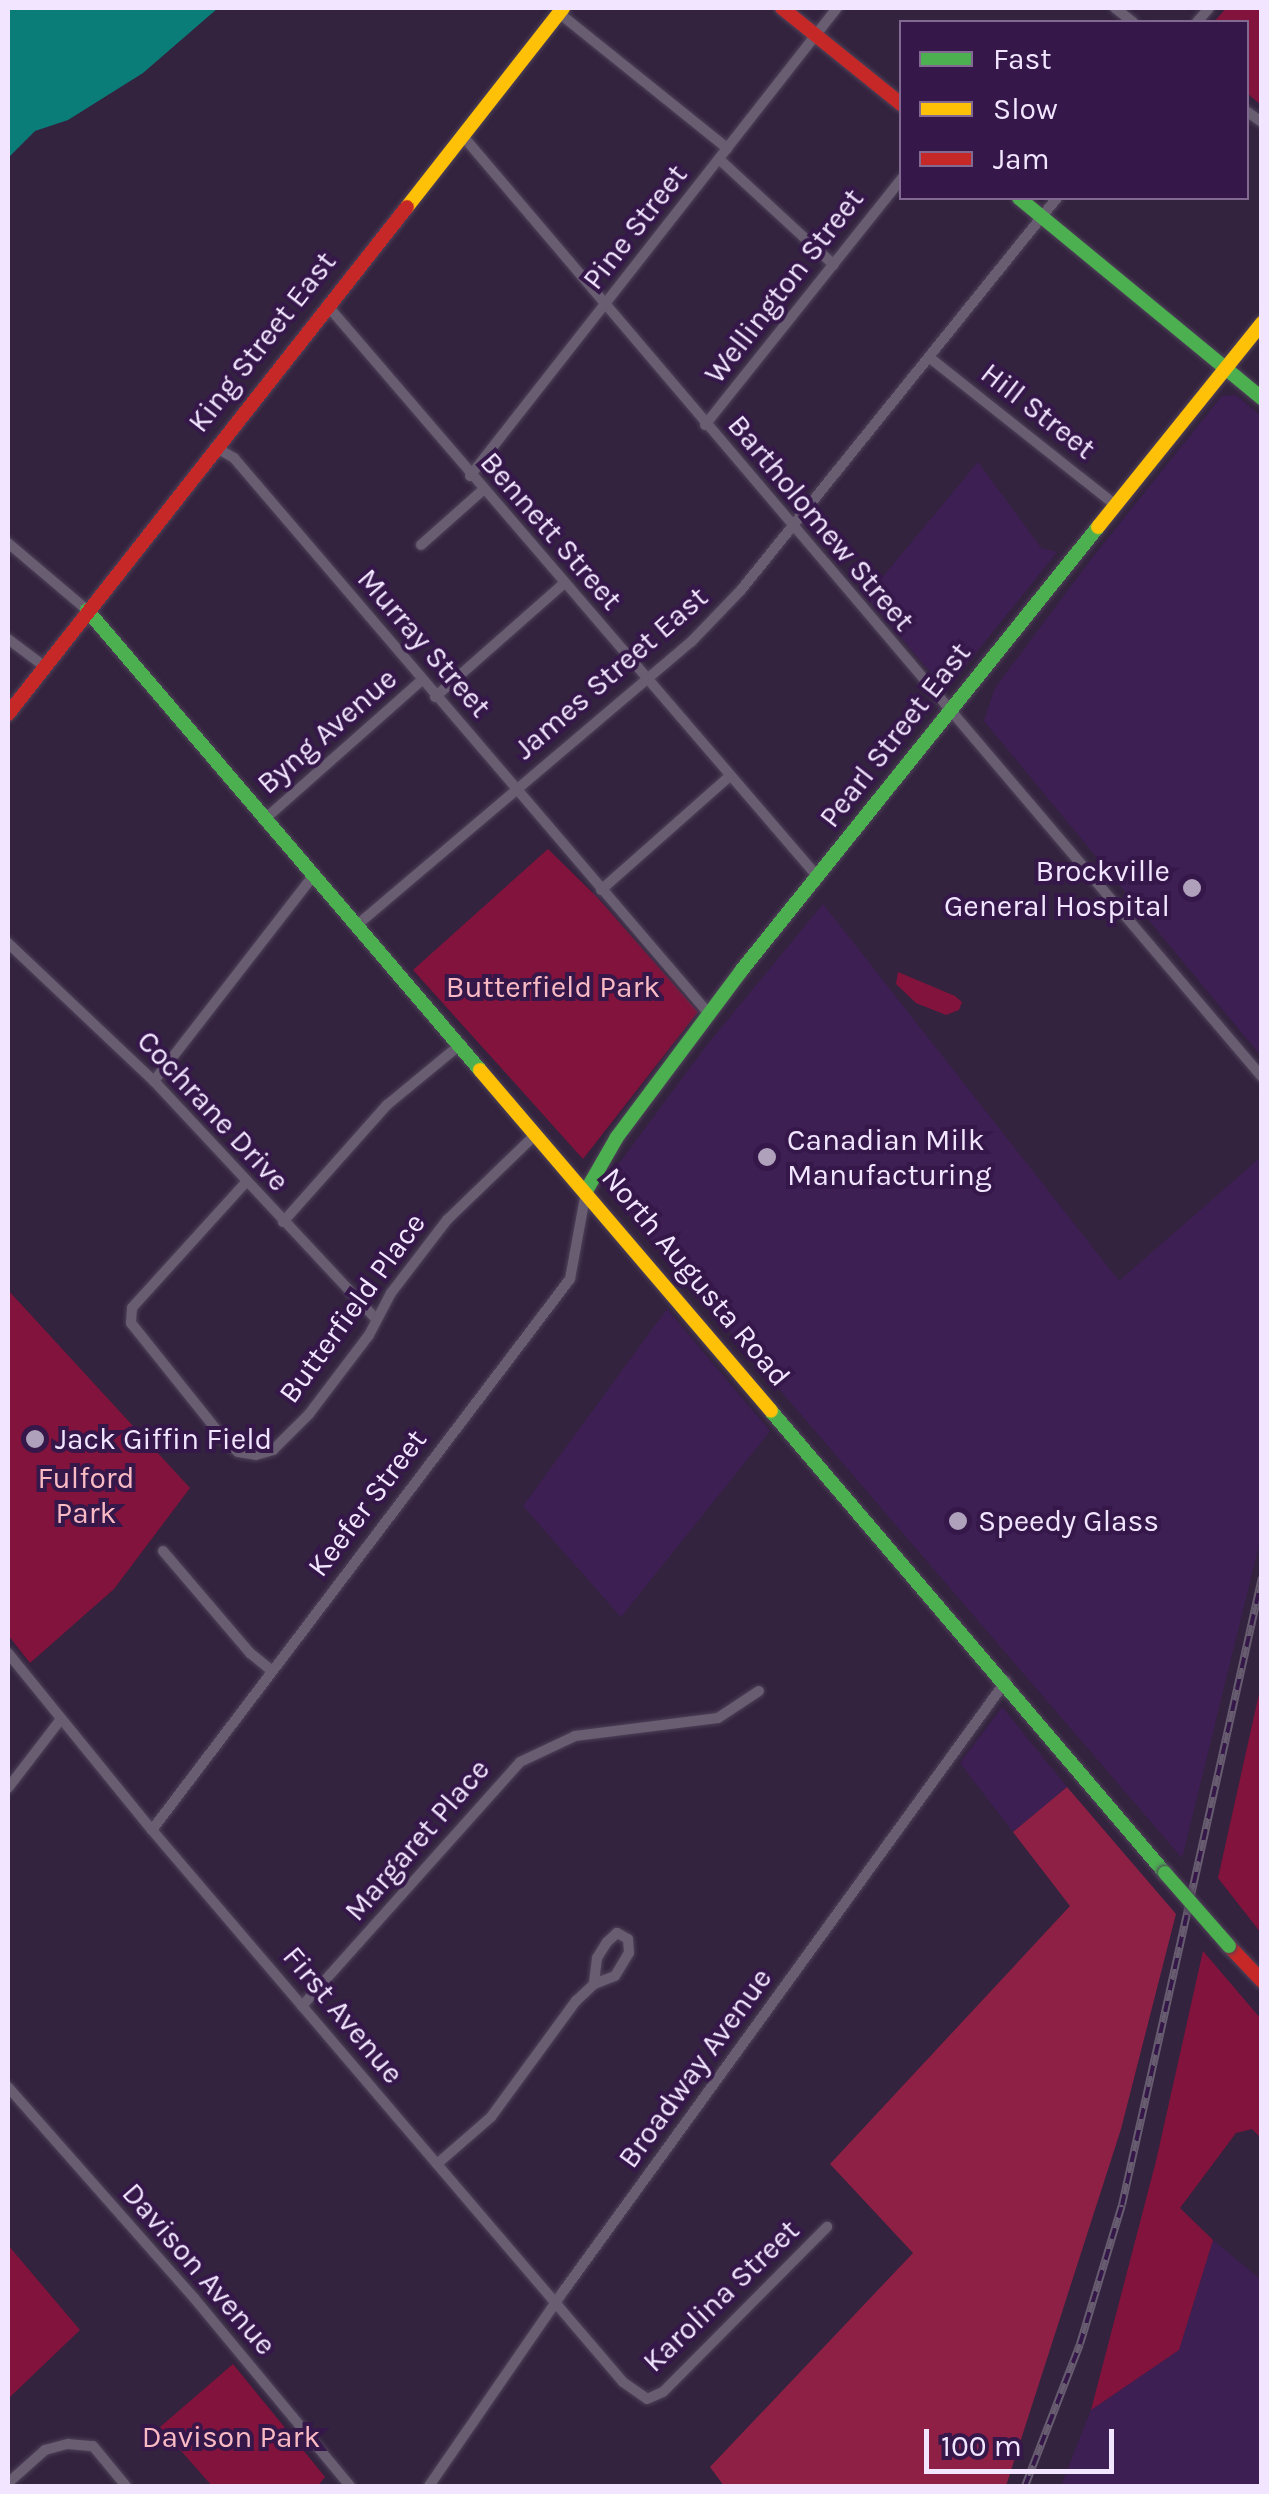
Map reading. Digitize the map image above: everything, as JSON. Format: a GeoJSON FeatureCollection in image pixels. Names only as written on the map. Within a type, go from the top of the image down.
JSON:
{"type":"FeatureCollection","features":[{"type":"Feature","properties":{"kind":"main road"},"geometry":{"type":"LineString","coordinates":[[782,8],[899,103]]}},
{"type":"Feature","properties":{"kind":"main road","name":"King Street East"},"geometry":{"type":"LineString","coordinates":[[8,714],[561,10]]}},
{"type":"Feature","properties":{"kind":"main road"},"geometry":{"type":"LineString","coordinates":[[1022,200],[1262,398]]}},
{"type":"Feature","properties":{"kind":"main road","name":"Pearl Street East"},"geometry":{"type":"LineString","coordinates":[[586,1190],[617,1137],[709,1014],[1262,323]]}},
{"type":"Feature","properties":{"kind":"main road","name":"North Augusta Road"},"geometry":{"type":"LineString","coordinates":[[87,610],[1262,1982]]}},
{"type":"Feature","properties":{"kind":"street","name":"Pine Street"},"geometry":{"type":"LineString","coordinates":[[470,476],[837,8]]}},
{"type":"Feature","properties":{"kind":"street"},"geometry":{"type":"LineString","coordinates":[[561,10],[727,148]]}},
{"type":"Feature","properties":{"kind":"street","name":"Bartholomew Street"},"geometry":{"type":"LineString","coordinates":[[462,135],[1262,1077]]}},
{"type":"Feature","properties":{"kind":"street"},"geometry":{"type":"LineString","coordinates":[[719,160],[834,265]]}},
{"type":"Feature","properties":{"kind":"street","name":"Wellington Street"},"geometry":{"type":"LineString","coordinates":[[705,425],[899,182]]}},
{"type":"Feature","properties":{"kind":"street","name":"James Street East"},"geometry":{"type":"LineString","coordinates":[[358,926],[648,680],[741,590],[1055,200]]}},
{"type":"Feature","properties":{"kind":"street","name":"Bennett Street"},"geometry":{"type":"LineString","coordinates":[[327,305],[818,877]]}},
{"type":"Feature","properties":{"kind":"street","name":"Hill Street"},"geometry":{"type":"LineString","coordinates":[[930,358],[1114,504]]}},
{"type":"Feature","properties":{"kind":"street","name":"Murray Street"},"geometry":{"type":"LineString","coordinates":[[215,447],[234,458],[709,1014]]}},
{"type":"Feature","properties":{"kind":"street"},"geometry":{"type":"LineString","coordinates":[[420,545],[482,490]]}},
{"type":"Feature","properties":{"kind":"street"},"geometry":{"type":"LineString","coordinates":[[8,543],[87,610]]}},
{"type":"Feature","properties":{"kind":"street","name":"Byng Avenue"},"geometry":{"type":"LineString","coordinates":[[435,697],[563,584]]}},
{"type":"Feature","properties":{"kind":"street"},"geometry":{"type":"LineString","coordinates":[[8,639],[44,666]]}},
{"type":"Feature","properties":{"kind":"street","name":"Byng Avenue"},"geometry":{"type":"LineString","coordinates":[[266,818],[422,681]]}},
{"type":"Feature","properties":{"kind":"street"},"geometry":{"type":"LineString","coordinates":[[600,890],[730,776]]}},
{"type":"Feature","properties":{"kind":"street"},"geometry":{"type":"LineString","coordinates":[[154,1081],[314,875]]}},
{"type":"Feature","properties":{"kind":"street","name":"Cochrane Drive"},"geometry":{"type":"LineString","coordinates":[[8,943],[154,1081],[376,1318]]}},
{"type":"Feature","properties":{"kind":"street"},"geometry":{"type":"LineString","coordinates":[[283,1222],[387,1105],[460,1044]]}},
{"type":"Feature","properties":{"kind":"street","name":"Butterfield Place"},"geometry":{"type":"LineString","coordinates":[[247,1181],[132,1308],[132,1323],[140,1339],[224,1439],[238,1452],[256,1455],[273,1450],[308,1414],[370,1335],[376,1318],[447,1220],[536,1134]]}},
{"type":"Feature","properties":{"kind":"street","name":"Keefer Street"},"geometry":{"type":"LineString","coordinates":[[152,1830],[570,1279],[586,1190]]}},
{"type":"Feature","properties":{"kind":"street"},"geometry":{"type":"LineString","coordinates":[[163,1551],[250,1653],[271,1670]]}},
{"type":"Feature","properties":{"kind":"street","name":"First Avenue"},"geometry":{"type":"LineString","coordinates":[[8,1653],[152,1830],[554,2304],[623,2382],[648,2399]]}},
{"type":"Feature","properties":{"kind":"street","name":"Broadway Avenue"},"geometry":{"type":"LineString","coordinates":[[429,2486],[554,2304],[1006,1682]]}},
{"type":"Feature","properties":{"kind":"street","name":"Margaret Place"},"geometry":{"type":"LineString","coordinates":[[302,2006],[520,1762],[575,1736],[718,1718],[759,1692]]}},
{"type":"Feature","properties":{"kind":"street"},"geometry":{"type":"LineString","coordinates":[[8,1788],[61,1719]]}},
{"type":"Feature","properties":{"kind":"street"},"geometry":{"type":"LineString","coordinates":[[437,2164],[491,2118],[576,2001],[594,1984],[615,1976],[629,1953],[628,1939],[617,1933],[607,1942],[597,1958],[594,1984]]}},
{"type":"Feature","properties":{"kind":"street","name":"Davison Avenue"},"geometry":{"type":"LineString","coordinates":[[8,2087],[194,2298],[350,2486]]}},
{"type":"Feature","properties":{"kind":"street","name":"Karolina Street"},"geometry":{"type":"LineString","coordinates":[[648,2399],[664,2392],[827,2227]]}},
{"type":"Feature","properties":{"kind":"street"},"geometry":{"type":"LineString","coordinates":[[8,2483],[46,2450],[68,2444],[92,2446],[126,2486]]}},
{"type":"Feature","properties":{"kind":"shaded area"},"geometry":{"type":"Polygon","coordinates":[[[8,8],[218,8],[143,73],[68,120],[35,131],[8,158],[8,8]]]}},
{"type":"Feature","properties":{"kind":"shaded area","name":"Brockville General Hospital"},"geometry":{"type":"Polygon","coordinates":[[[1236,395],[1262,417],[1261,1056],[984,721],[995,688],[1089,562],[1222,396],[1236,395]]]}},
{"type":"Feature","properties":{"kind":"shaded area"},"geometry":{"type":"Polygon","coordinates":[[[978,462],[1041,548],[1057,552],[946,690],[866,597],[978,462]]]}},
{"type":"Feature","properties":{"kind":"shaded area"},"geometry":{"type":"Polygon","coordinates":[[[823,904],[1119,1281],[1261,1157],[1261,1537],[1182,1858],[609,1191],[609,1177],[707,1045],[823,904]]]}},
{"type":"Feature","properties":{"kind":"shaded area"},"geometry":{"type":"Polygon","coordinates":[[[667,1309],[770,1431],[621,1617],[523,1506],[667,1309]]]}},
{"type":"Feature","properties":{"kind":"shaded area"},"geometry":{"type":"Polygon","coordinates":[[[1002,1707],[1067,1787],[1013,1832],[960,1763],[1002,1707]]]}},
{"type":"Feature","properties":{"kind":"shaded area"},"geometry":{"type":"Polygon","coordinates":[[[1067,1787],[1176,1914],[1121,2129],[1006,2486],[724,2486],[710,2467],[913,2253],[830,2164],[1070,1906],[1013,1832],[1067,1787]]]}},
{"type":"Feature","properties":{"kind":"shaded area"},"geometry":{"type":"Polygon","coordinates":[[[1213,2240],[1261,2280],[1261,2486],[1061,2486],[1091,2410],[1179,2350],[1213,2240]]]}},
{"type":"Feature","properties":{"kind":"green space"},"geometry":{"type":"Polygon","coordinates":[[[1226,8],[1261,8],[1261,105],[1249,95],[1249,20],[1216,20],[1226,8]]]}},
{"type":"Feature","properties":{"kind":"green space","name":"Butterfield Park"},"geometry":{"type":"Polygon","coordinates":[[[548,849],[598,898],[698,1012],[583,1159],[413,970],[548,849]]]}},
{"type":"Feature","properties":{"kind":"green space"},"geometry":{"type":"Polygon","coordinates":[[[898,972],[955,996],[962,1002],[959,1010],[946,1015],[916,1003],[896,984],[898,972]]]}},
{"type":"Feature","properties":{"kind":"green space","name":"Fulford Park"},"geometry":{"type":"Polygon","coordinates":[[[8,1290],[190,1488],[114,1589],[30,1663],[8,1635],[8,1290]]]}},
{"type":"Feature","properties":{"kind":"green space"},"geometry":{"type":"Polygon","coordinates":[[[1261,1685],[1262,1933],[1218,1878],[1261,1685]]]}},
{"type":"Feature","properties":{"kind":"green space"},"geometry":{"type":"Polygon","coordinates":[[[1203,1951],[1261,2019],[1261,2138],[1252,2129],[1236,2133],[1180,2208],[1213,2240],[1179,2350],[1091,2410],[1156,2161],[1203,1951]]]}},
{"type":"Feature","properties":{"kind":"green space"},"geometry":{"type":"Polygon","coordinates":[[[8,2245],[80,2330],[8,2399],[8,2245]]]}},
{"type":"Feature","properties":{"kind":"green space","name":"Davison Park"},"geometry":{"type":"Polygon","coordinates":[[[233,2364],[325,2477],[318,2486],[212,2486],[160,2427],[233,2364]]]}},
{"type":"Feature","properties":{"kind":"railway"},"geometry":{"type":"LineString","coordinates":[[1025,2486],[1080,2344],[1122,2205],[1262,1577]]}},
{"type":"Feature","properties":{"kind":"traffic: fast"},"geometry":{"type":"LineString","coordinates":[[1021,200],[1262,398]]}},
{"type":"Feature","properties":{"kind":"traffic: fast"},"geometry":{"type":"LineString","coordinates":[[586,1191],[617,1137],[741,971],[1098,527]]}},
{"type":"Feature","properties":{"kind":"traffic: fast"},"geometry":{"type":"LineString","coordinates":[[87,610],[480,1070]]}},
{"type":"Feature","properties":{"kind":"traffic: fast"},"geometry":{"type":"LineString","coordinates":[[771,1411],[1165,1873]]}},
{"type":"Feature","properties":{"kind":"traffic: fast"},"geometry":{"type":"LineString","coordinates":[[1165,1873],[1229,1946]]}},
{"type":"Feature","properties":{"kind":"traffic: slow"},"geometry":{"type":"LineString","coordinates":[[407,207],[563,8]]}},
{"type":"Feature","properties":{"kind":"traffic: slow"},"geometry":{"type":"LineString","coordinates":[[1098,527],[1262,323]]}},
{"type":"Feature","properties":{"kind":"traffic: slow"},"geometry":{"type":"LineString","coordinates":[[480,1070],[771,1411]]}},
{"type":"Feature","properties":{"kind":"traffic: jam"},"geometry":{"type":"LineString","coordinates":[[782,8],[899,103]]}},
{"type":"Feature","properties":{"kind":"traffic: jam"},"geometry":{"type":"LineString","coordinates":[[8,714],[407,207]]}},
{"type":"Feature","properties":{"kind":"traffic: jam"},"geometry":{"type":"LineString","coordinates":[[1229,1946],[1262,1981]]}},
{"type":"Feature","properties":{"kind":"place","name":"Brockville General Hospital"},"geometry":{"type":"Point","coordinates":[1192,888]}},
{"type":"Feature","properties":{"kind":"place","name":"Canadian Milk Manufacturing"},"geometry":{"type":"Point","coordinates":[767,1157]}},
{"type":"Feature","properties":{"kind":"place","name":"Jack Giffin Field"},"geometry":{"type":"Point","coordinates":[35,1439]}},
{"type":"Feature","properties":{"kind":"place","name":"Speedy Glass"},"geometry":{"type":"Point","coordinates":[958,1521]}}]}
